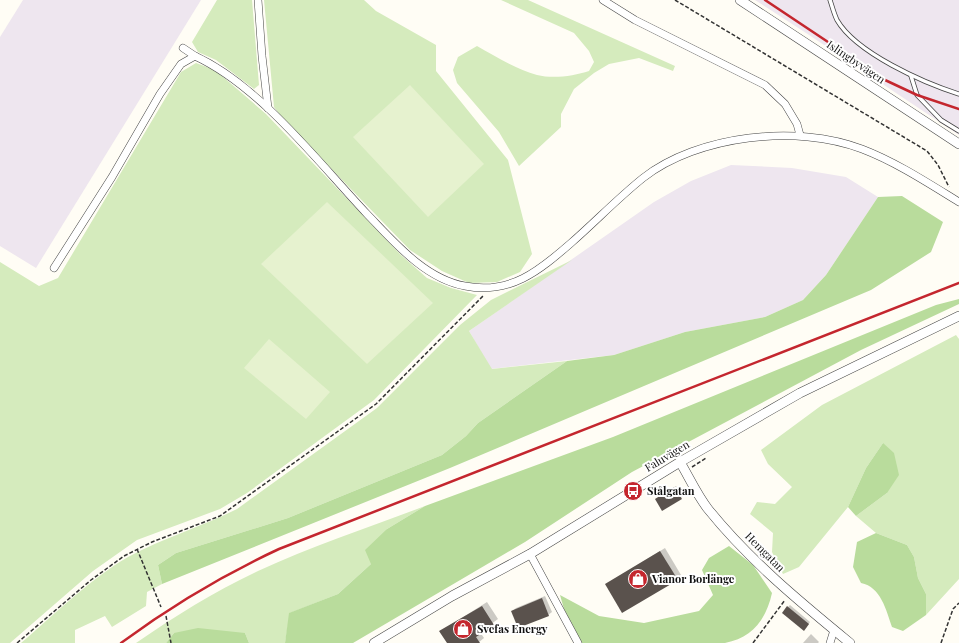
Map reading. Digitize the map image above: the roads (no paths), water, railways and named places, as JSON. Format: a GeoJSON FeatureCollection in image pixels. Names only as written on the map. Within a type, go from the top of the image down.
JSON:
{"type":"FeatureCollection","features":[{"type":"Feature","properties":{"kind":"street"},"geometry":{"type":"LineString","coordinates":[[258,0],[268,108]]}},
{"type":"Feature","properties":{"kind":"street"},"geometry":{"type":"LineString","coordinates":[[603,0],[635,20],[766,85],[785,104],[797,124],[800,135]]}},
{"type":"Feature","properties":{"kind":"street","name":"Islingbyvägen"},"geometry":{"type":"LineString","coordinates":[[740,0],[959,144]]}},
{"type":"Feature","properties":{"kind":"street"},"geometry":{"type":"LineString","coordinates":[[183,48],[211,64],[268,108],[407,254],[436,275],[463,286],[490,289],[515,282],[539,268],[567,246],[644,177],[686,154],[720,143],[762,137],[800,135],[831,139],[863,149],[958,201]]}},
{"type":"Feature","properties":{"kind":"street"},"geometry":{"type":"LineString","coordinates":[[54,268],[112,177],[160,94],[181,64],[195,56]]}},
{"type":"Feature","properties":{"kind":"street","name":"Faluvägen"},"geometry":{"type":"LineString","coordinates":[[374,643],[452,596],[530,554],[680,462],[800,394],[959,316]]}},
{"type":"Feature","properties":{"kind":"street","name":"Hemgatan"},"geometry":{"type":"LineString","coordinates":[[680,462],[708,508],[750,555],[790,593],[850,643]]}},
{"type":"Feature","properties":{"kind":"street"},"geometry":{"type":"LineString","coordinates":[[530,554],[578,643]]}},
{"type":"Feature","properties":{"kind":"street"},"geometry":{"type":"LineString","coordinates":[[830,643],[834,630]]}},
{"type":"Feature","properties":{"kind":"lane"},"geometry":{"type":"LineString","coordinates":[[830,0],[838,20],[866,49],[911,76],[959,94]]}},
{"type":"Feature","properties":{"kind":"lane"},"geometry":{"type":"LineString","coordinates":[[911,76],[917,95],[941,120],[959,131]]}},
{"type":"Feature","properties":{"kind":"railway"},"geometry":{"type":"LineString","coordinates":[[765,0],[885,80],[917,95],[959,109]]}},
{"type":"Feature","properties":{"kind":"railway"},"geometry":{"type":"LineString","coordinates":[[121,643],[159,616],[198,592],[238,569],[279,549],[959,283]]}},
{"type":"Feature","properties":{"kind":"place","name":"Stålgatan"},"geometry":{"type":"Point","coordinates":[633,491]}},
{"type":"Feature","properties":{"kind":"place","name":"Vianor Borlänge"},"geometry":{"type":"Point","coordinates":[638,579]}},
{"type":"Feature","properties":{"kind":"place","name":"Svefas Energy"},"geometry":{"type":"Point","coordinates":[463,629]}}]}
